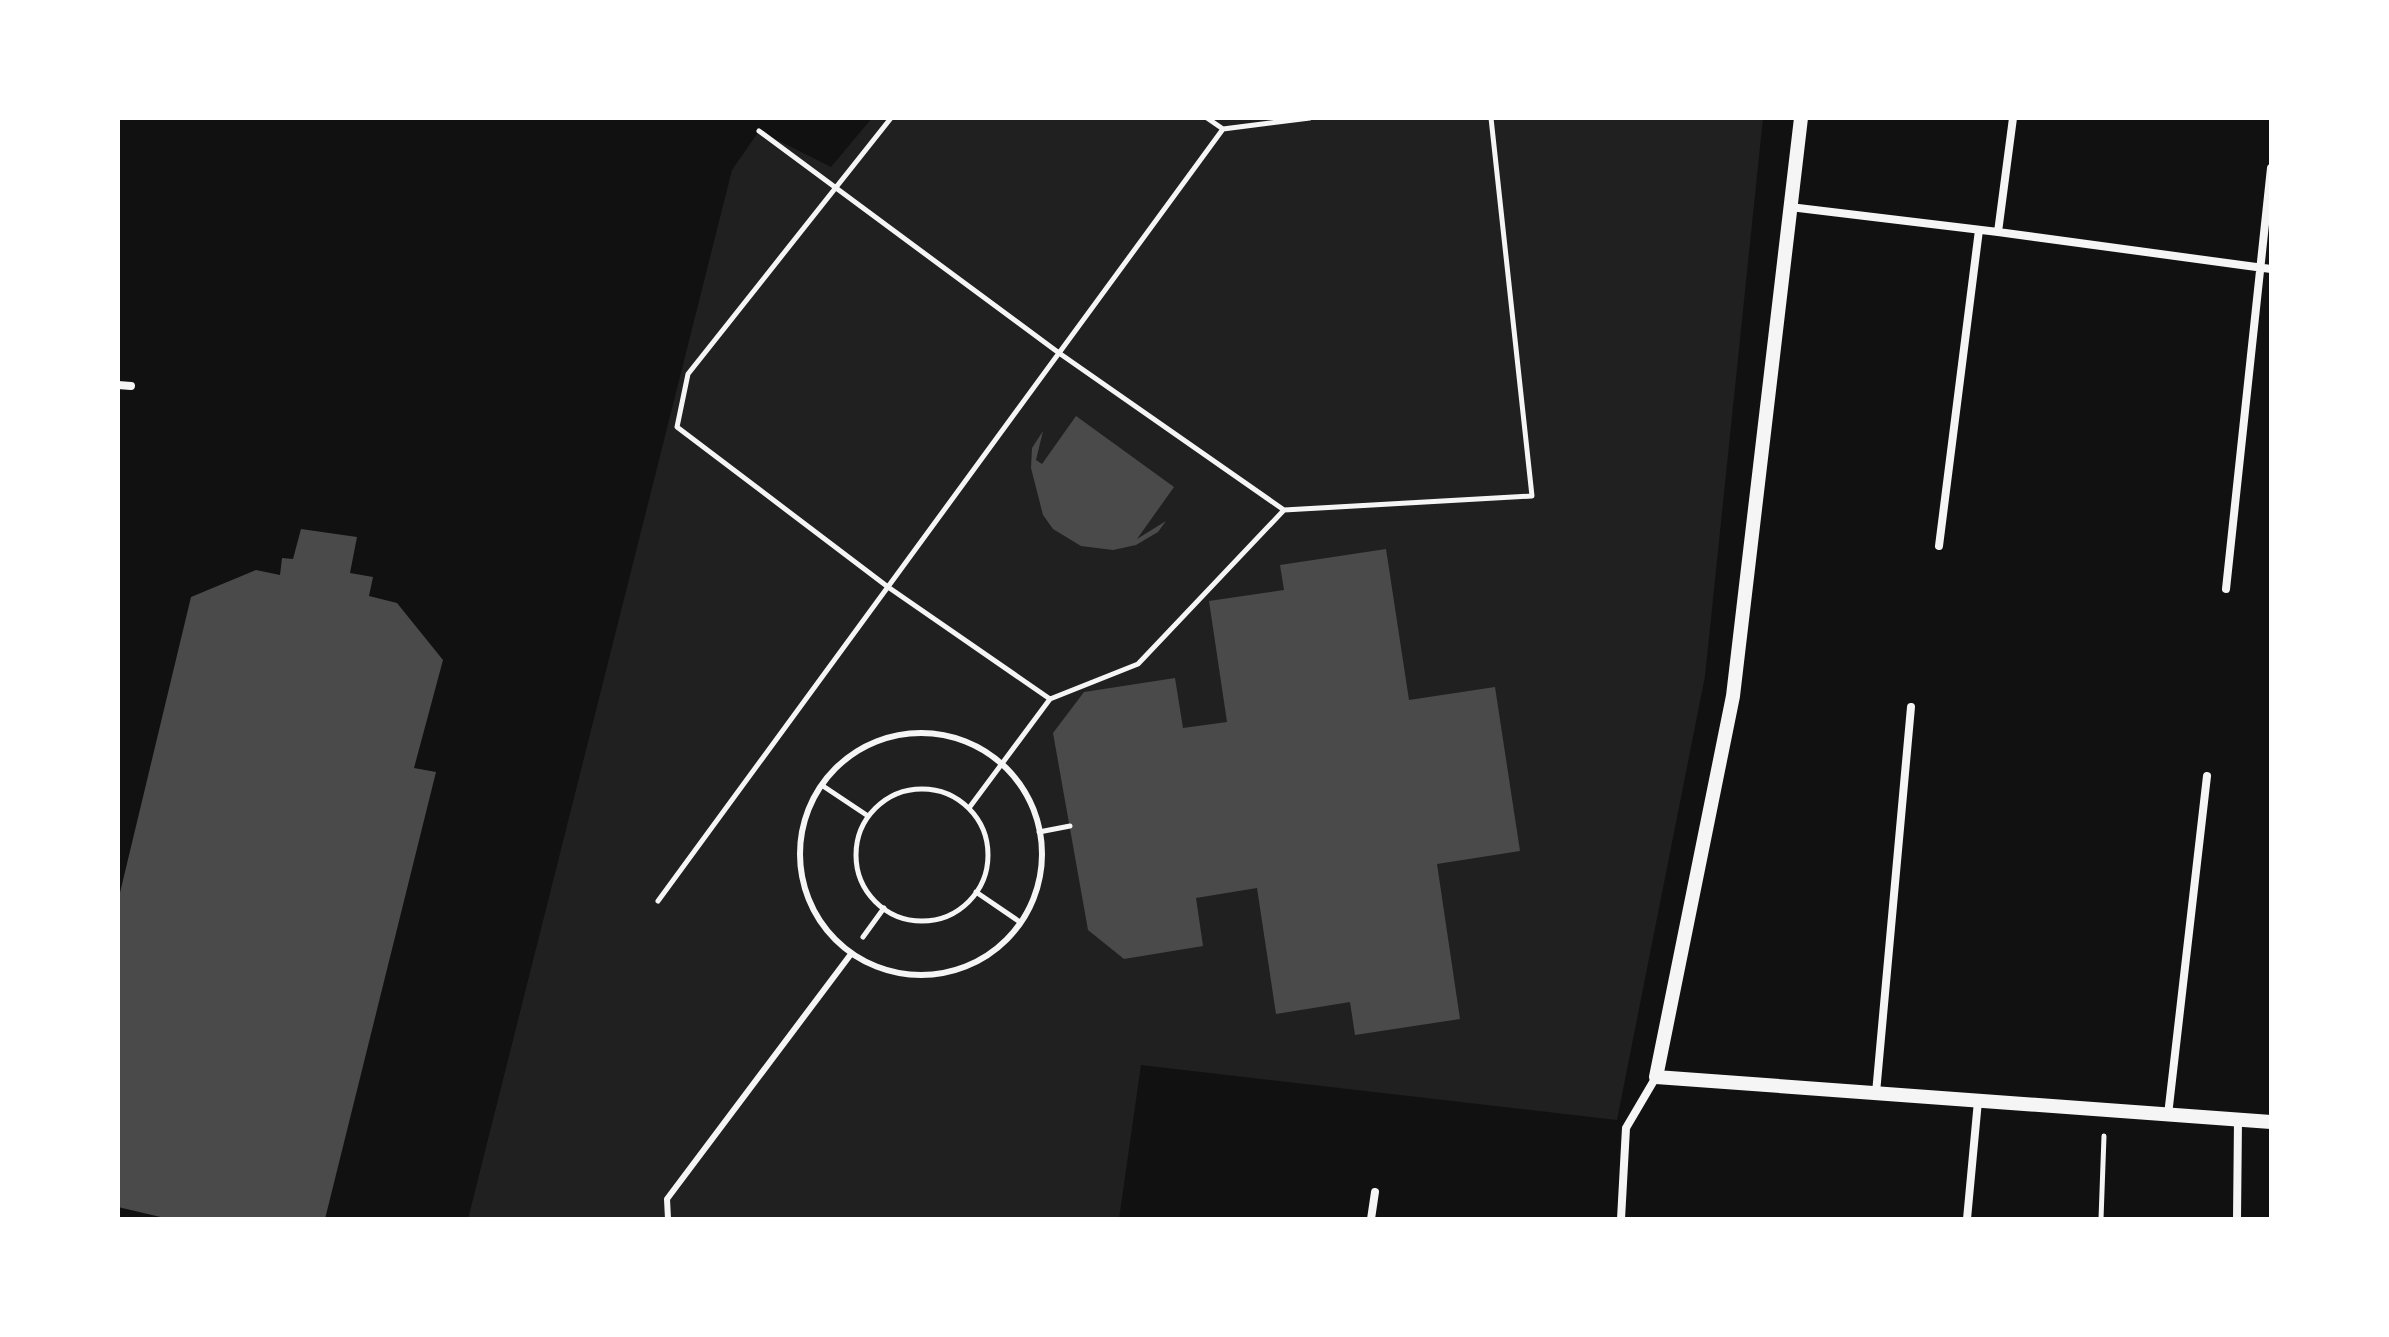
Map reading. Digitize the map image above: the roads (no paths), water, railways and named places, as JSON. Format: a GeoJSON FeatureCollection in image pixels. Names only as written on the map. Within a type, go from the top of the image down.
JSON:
{"type":"FeatureCollection","features":[{"type":"Feature","properties":{"kind":"street"},"geometry":{"type":"LineString","coordinates":[[1621,1219],[1626,1128],[1656,1077],[1733,696],[1801,118]]}},
{"type":"Feature","properties":{"kind":"street"},"geometry":{"type":"LineString","coordinates":[[1998,232],[2013,118]]}},
{"type":"Feature","properties":{"kind":"street"},"geometry":{"type":"LineString","coordinates":[[2226,589],[2271,168]]}},
{"type":"Feature","properties":{"kind":"street"},"geometry":{"type":"LineString","coordinates":[[1790,207],[2271,269]]}},
{"type":"Feature","properties":{"kind":"street"},"geometry":{"type":"LineString","coordinates":[[1939,546],[1979,230]]}},
{"type":"Feature","properties":{"kind":"street"},"geometry":{"type":"LineString","coordinates":[[118,385],[131,386]]}},
{"type":"Feature","properties":{"kind":"street"},"geometry":{"type":"LineString","coordinates":[[1876,1093],[1911,707]]}},
{"type":"Feature","properties":{"kind":"street"},"geometry":{"type":"LineString","coordinates":[[2168,1115],[2207,776]]}},
{"type":"Feature","properties":{"kind":"street"},"geometry":{"type":"LineString","coordinates":[[1656,1077],[2271,1122]]}},
{"type":"Feature","properties":{"kind":"street"},"geometry":{"type":"LineString","coordinates":[[1967,1219],[1978,1101]]}},
{"type":"Feature","properties":{"kind":"street"},"geometry":{"type":"LineString","coordinates":[[2237,1219],[2238,1120]]}},
{"type":"Feature","properties":{"kind":"street"},"geometry":{"type":"LineString","coordinates":[[1371,1219],[1375,1192]]}},
{"type":"Feature","properties":{"kind":"lane"},"geometry":{"type":"LineString","coordinates":[[943,733],[982,748],[1012,773],[1033,806],[1042,843],[1039,883],[1020,922],[998,948],[964,968],[925,976],[887,971],[851,954],[822,925],[804,888],[799,848],[808,807],[831,772],[863,747],[902,734],[943,733]]}},
{"type":"Feature","properties":{"kind":"lane"},"geometry":{"type":"LineString","coordinates":[[668,1219],[667,1199],[851,954]]}}]}
